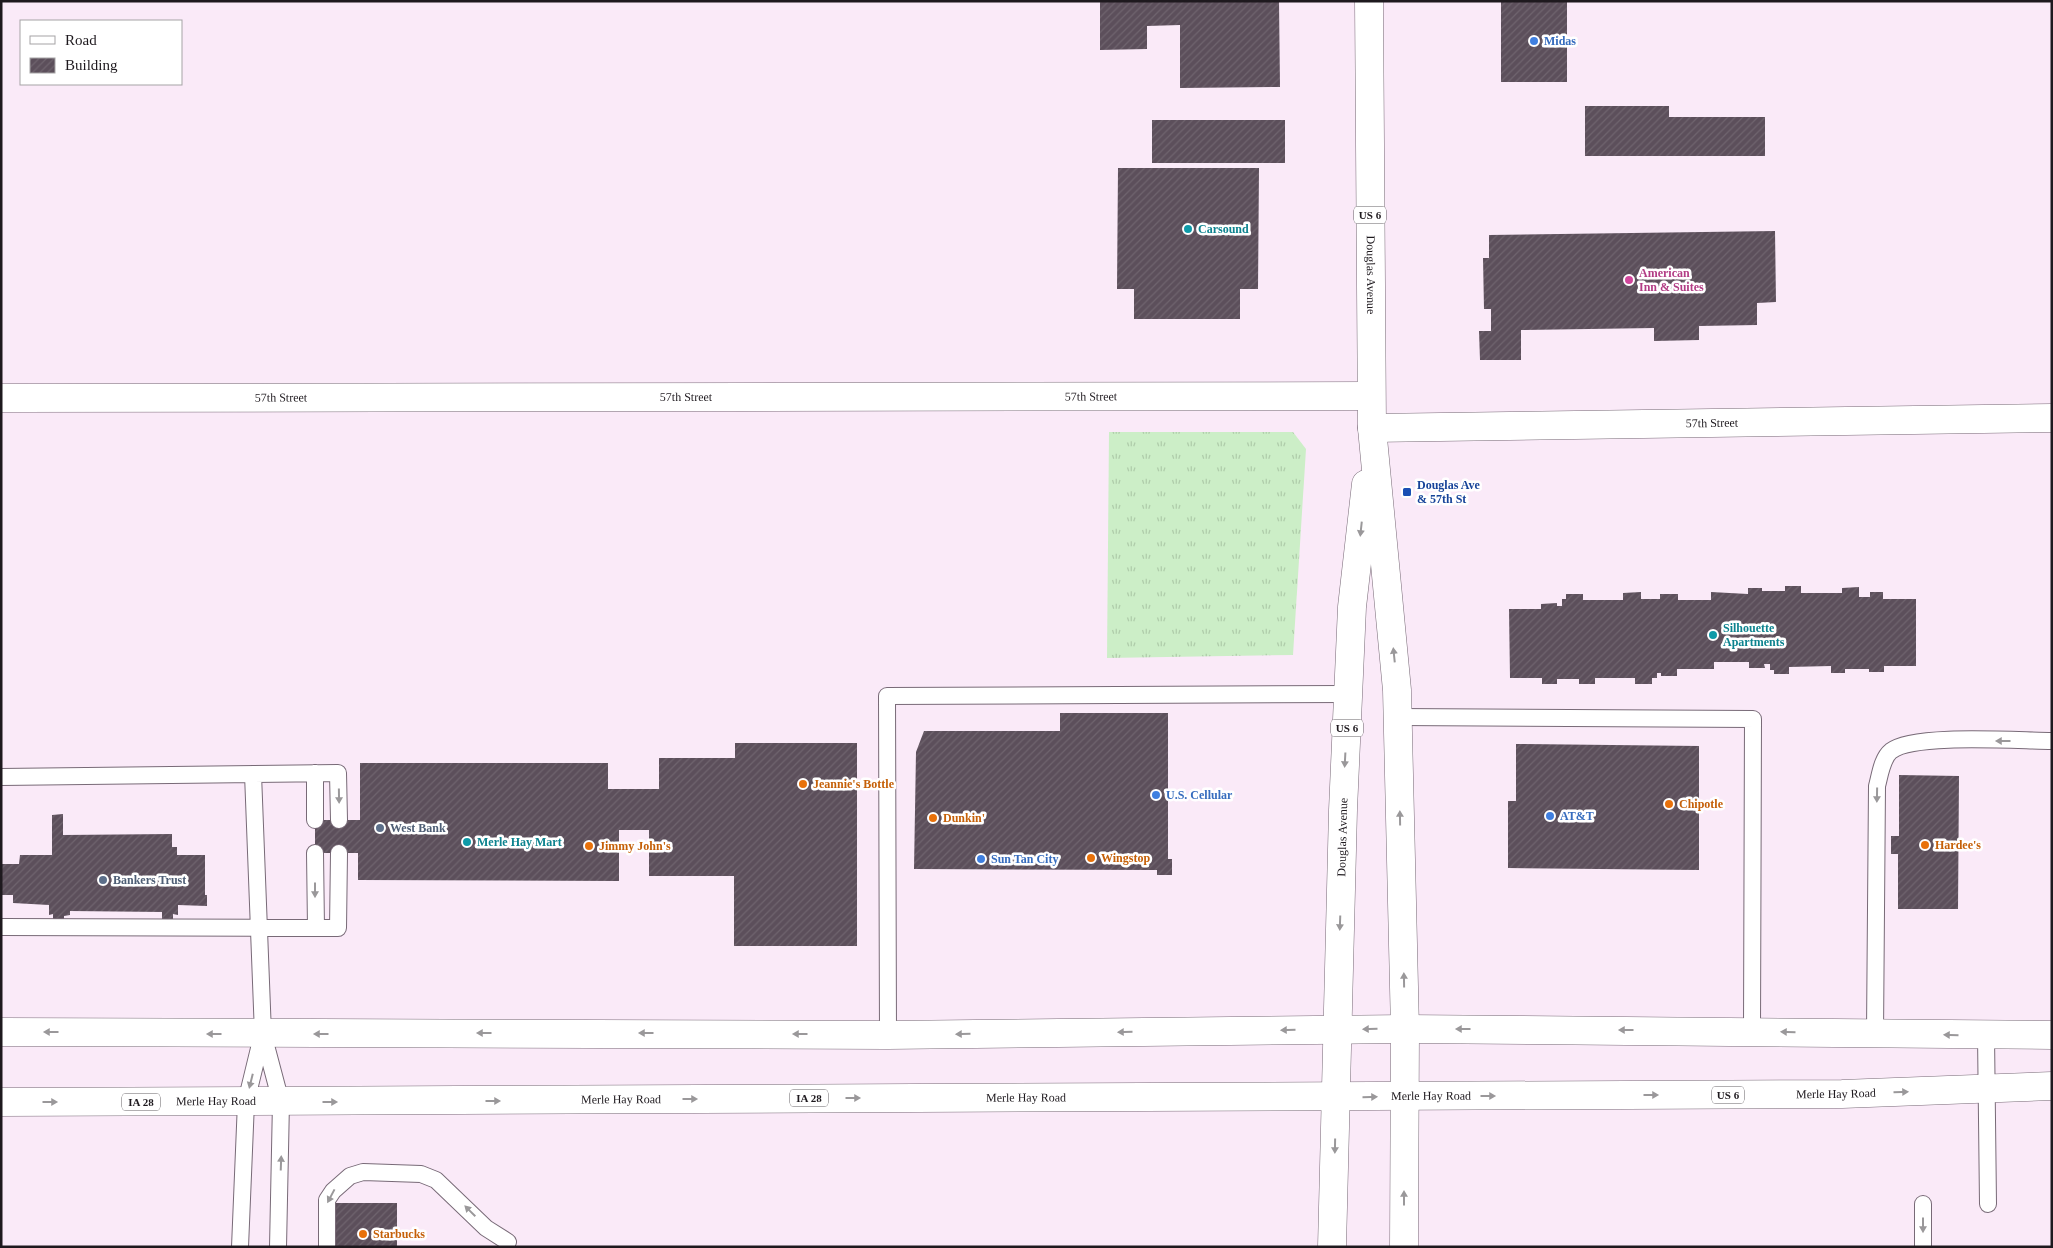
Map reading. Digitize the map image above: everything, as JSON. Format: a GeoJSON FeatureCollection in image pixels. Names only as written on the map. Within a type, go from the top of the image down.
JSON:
{"type":"FeatureCollection","features":[{"type":"Feature","properties":{"kind":"main road","name":"Douglas Avenue"},"geometry":{"type":"LineString","coordinates":[[1368,1],[1372,428],[1398,717],[1405,1029],[1404,1247]]}},
{"type":"Feature","properties":{"kind":"main road","name":"57th Street"},"geometry":{"type":"LineString","coordinates":[[1,398],[1371,396]]}},
{"type":"Feature","properties":{"kind":"main road","name":"57th Street"},"geometry":{"type":"LineString","coordinates":[[1372,428],[2052,418]]}},
{"type":"Feature","properties":{"kind":"main road","name":"Douglas Avenue"},"geometry":{"type":"LineString","coordinates":[[1332,1247],[1336,1030],[1352,607],[1372,428]]}},
{"type":"Feature","properties":{"kind":"main road"},"geometry":{"type":"LineString","coordinates":[[1,1032],[888,1034],[1405,1029],[1752,1031],[1986,1035],[2052,1034]]}},
{"type":"Feature","properties":{"kind":"main road","name":"Merle Hay Road"},"geometry":{"type":"LineString","coordinates":[[1,1102],[1842,1094],[2052,1086]]}},
{"type":"Feature","properties":{"kind":"lane"},"geometry":{"type":"LineString","coordinates":[[888,1034],[887,696],[1348,694]]}},
{"type":"Feature","properties":{"kind":"lane"},"geometry":{"type":"LineString","coordinates":[[1398,717],[1753,719],[1752,1031]]}},
{"type":"Feature","properties":{"kind":"lane"},"geometry":{"type":"LineString","coordinates":[[1875,1033],[1877,786],[1881,767],[1889,752],[1901,744],[1929,741],[2052,741]]}},
{"type":"Feature","properties":{"kind":"lane"},"geometry":{"type":"LineString","coordinates":[[315,773],[315,820]]}},
{"type":"Feature","properties":{"kind":"lane"},"geometry":{"type":"LineString","coordinates":[[1,776],[338,773],[340,820]]}},
{"type":"Feature","properties":{"kind":"lane"},"geometry":{"type":"LineString","coordinates":[[253,774],[263,1034],[282,1102],[278,1247]]}},
{"type":"Feature","properties":{"kind":"lane"},"geometry":{"type":"LineString","coordinates":[[315,853],[316,928]]}},
{"type":"Feature","properties":{"kind":"lane"},"geometry":{"type":"LineString","coordinates":[[1,927],[338,928],[340,853]]}},
{"type":"Feature","properties":{"kind":"lane"},"geometry":{"type":"LineString","coordinates":[[240,1247],[246,1102],[263,1034]]}},
{"type":"Feature","properties":{"kind":"lane"},"geometry":{"type":"LineString","coordinates":[[1986,1035],[1988,1204]]}},
{"type":"Feature","properties":{"kind":"lane"},"geometry":{"type":"LineString","coordinates":[[327,1247],[327,1200],[333,1191],[350,1176],[363,1172],[421,1174],[436,1180],[486,1228],[508,1242]]}},
{"type":"Feature","properties":{"kind":"lane"},"geometry":{"type":"LineString","coordinates":[[1923,1204],[1923,1247]]}},
{"type":"Feature","properties":{"kind":"green space"},"geometry":{"type":"Polygon","coordinates":[[[1109,432],[1293,432],[1306,449],[1293,655],[1107,658],[1109,432]]]}},
{"type":"Feature","properties":{"kind":"building"},"geometry":{"type":"Polygon","coordinates":[[[1100,1],[1279,1],[1280,87],[1180,88],[1180,25],[1147,26],[1147,49],[1100,50],[1100,1]]]}},
{"type":"Feature","properties":{"kind":"building","name":"Midas"},"geometry":{"type":"Polygon","coordinates":[[[1501,1],[1567,1],[1567,82],[1501,82],[1501,1]]]}},
{"type":"Feature","properties":{"kind":"building"},"geometry":{"type":"Polygon","coordinates":[[[1585,106],[1669,106],[1669,117],[1765,117],[1765,156],[1585,156],[1585,106]]]}},
{"type":"Feature","properties":{"kind":"building"},"geometry":{"type":"Polygon","coordinates":[[[1152,120],[1285,120],[1285,163],[1152,163],[1152,120]]]}},
{"type":"Feature","properties":{"kind":"building","name":"Carsound"},"geometry":{"type":"Polygon","coordinates":[[[1118,168],[1259,168],[1258,289],[1240,289],[1240,319],[1134,319],[1134,289],[1117,289],[1118,168]]]}},
{"type":"Feature","properties":{"kind":"building","name":"American Inn & Suites"},"geometry":{"type":"Polygon","coordinates":[[[1775,231],[1776,302],[1757,303],[1757,325],[1699,326],[1699,340],[1654,341],[1654,328],[1521,330],[1521,360],[1480,360],[1479,331],[1491,331],[1491,309],[1484,309],[1483,258],[1489,258],[1489,235],[1775,231]]]}},
{"type":"Feature","properties":{"kind":"building","name":"Silhouette Apartments"},"geometry":{"type":"Polygon","coordinates":[[[1785,586],[1801,586],[1801,593],[1842,593],[1842,588],[1859,587],[1859,597],[1870,597],[1870,592],[1883,592],[1883,599],[1916,599],[1916,666],[1884,666],[1884,672],[1869,672],[1869,669],[1845,669],[1845,673],[1831,673],[1831,666],[1789,667],[1789,674],[1774,674],[1774,670],[1770,670],[1770,664],[1764,664],[1765,668],[1749,668],[1749,662],[1714,662],[1714,669],[1677,669],[1677,676],[1661,676],[1661,673],[1657,673],[1657,678],[1652,678],[1652,684],[1635,684],[1635,678],[1595,678],[1595,684],[1579,684],[1579,679],[1557,679],[1557,684],[1542,684],[1542,678],[1510,678],[1509,609],[1541,609],[1541,604],[1557,603],[1557,606],[1562,606],[1562,599],[1566,599],[1566,594],[1583,594],[1583,600],[1623,600],[1623,593],[1641,592],[1641,599],[1660,599],[1660,594],[1678,594],[1678,600],[1711,600],[1711,592],[1748,594],[1748,588],[1762,588],[1762,591],[1785,591],[1785,586]]]}},
{"type":"Feature","properties":{"kind":"building"},"geometry":{"type":"Polygon","coordinates":[[[1060,713],[1168,713],[1168,859],[1172,859],[1172,875],[1157,875],[1157,870],[914,869],[916,752],[924,731],[1060,731],[1060,713]]]}},
{"type":"Feature","properties":{"kind":"building","name":"Merle Hay Mart"},"geometry":{"type":"Polygon","coordinates":[[[735,743],[857,743],[857,946],[734,946],[734,876],[649,876],[649,830],[619,830],[619,881],[358,880],[358,853],[315,853],[315,820],[360,820],[360,763],[608,763],[608,789],[659,789],[659,758],[735,758],[735,743]]]}},
{"type":"Feature","properties":{"kind":"building"},"geometry":{"type":"Polygon","coordinates":[[[1516,744],[1699,746],[1699,870],[1508,868],[1508,801],[1516,801],[1516,744]]]}},
{"type":"Feature","properties":{"kind":"building","name":"Hardee's"},"geometry":{"type":"Polygon","coordinates":[[[1899,775],[1959,776],[1958,909],[1898,909],[1898,854],[1891,854],[1891,836],[1899,836],[1899,775]]]}},
{"type":"Feature","properties":{"kind":"building","name":"Bankers Trust"},"geometry":{"type":"Polygon","coordinates":[[[63,814],[63,835],[172,834],[172,847],[177,847],[177,855],[205,855],[205,895],[207,895],[207,906],[178,905],[178,915],[173,914],[173,925],[162,925],[162,912],[70,911],[70,915],[64,916],[64,925],[53,925],[53,914],[49,915],[49,905],[13,903],[13,895],[1,895],[1,864],[19,864],[20,855],[52,855],[52,815],[63,814]]]}},
{"type":"Feature","properties":{"kind":"building","name":"Starbucks"},"geometry":{"type":"Polygon","coordinates":[[[334,1203],[397,1203],[397,1247],[329,1247],[334,1203]]]}},
{"type":"Feature","properties":{"kind":"place","name":"Midas"},"geometry":{"type":"Point","coordinates":[1534,41]}},
{"type":"Feature","properties":{"kind":"place","name":"Carsound"},"geometry":{"type":"Point","coordinates":[1188,229]}},
{"type":"Feature","properties":{"kind":"place","name":"American Inn & Suites"},"geometry":{"type":"Point","coordinates":[1629,280]}},
{"type":"Feature","properties":{"kind":"place","name":"Douglas Ave & 57th St"},"geometry":{"type":"Point","coordinates":[1407,492]}},
{"type":"Feature","properties":{"kind":"place","name":"Silhouette Apartments"},"geometry":{"type":"Point","coordinates":[1713,635]}},
{"type":"Feature","properties":{"kind":"place","name":"Jeannie's Bottle"},"geometry":{"type":"Point","coordinates":[803,784]}},
{"type":"Feature","properties":{"kind":"place","name":"U.S. Cellular"},"geometry":{"type":"Point","coordinates":[1156,795]}},
{"type":"Feature","properties":{"kind":"place","name":"Chipotle"},"geometry":{"type":"Point","coordinates":[1669,804]}},
{"type":"Feature","properties":{"kind":"place","name":"AT&T"},"geometry":{"type":"Point","coordinates":[1550,816]}},
{"type":"Feature","properties":{"kind":"place","name":"Dunkin'"},"geometry":{"type":"Point","coordinates":[933,818]}},
{"type":"Feature","properties":{"kind":"place","name":"West Bank"},"geometry":{"type":"Point","coordinates":[380,828]}},
{"type":"Feature","properties":{"kind":"place","name":"Merle Hay Mart"},"geometry":{"type":"Point","coordinates":[467,842]}},
{"type":"Feature","properties":{"kind":"place","name":"Hardee's"},"geometry":{"type":"Point","coordinates":[1925,845]}},
{"type":"Feature","properties":{"kind":"place","name":"Jimmy John's"},"geometry":{"type":"Point","coordinates":[589,846]}},
{"type":"Feature","properties":{"kind":"place","name":"Wingstop"},"geometry":{"type":"Point","coordinates":[1091,858]}},
{"type":"Feature","properties":{"kind":"place","name":"Sun Tan City"},"geometry":{"type":"Point","coordinates":[981,859]}},
{"type":"Feature","properties":{"kind":"place","name":"Bankers Trust"},"geometry":{"type":"Point","coordinates":[103,880]}},
{"type":"Feature","properties":{"kind":"place","name":"Starbucks"},"geometry":{"type":"Point","coordinates":[363,1234]}}]}
